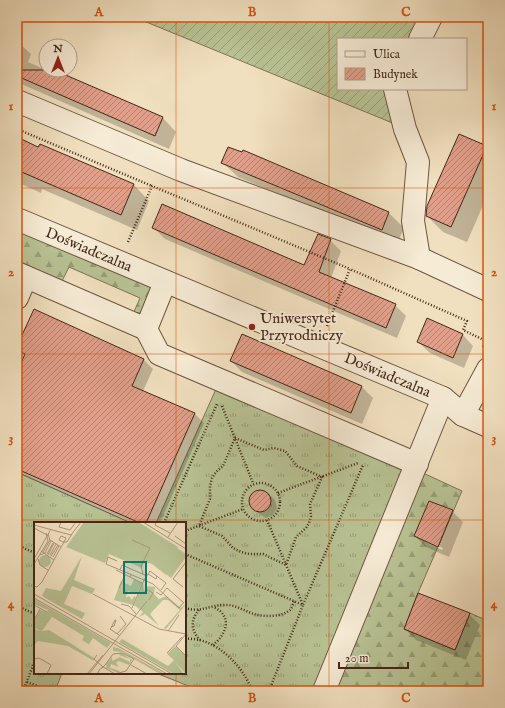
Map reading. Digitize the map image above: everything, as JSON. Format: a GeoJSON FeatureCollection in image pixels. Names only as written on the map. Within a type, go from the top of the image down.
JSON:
{"type":"FeatureCollection","features":[{"type":"Feature","properties":{"kind":"street"},"geometry":{"type":"LineString","coordinates":[[420,38],[431,17]]}},
{"type":"Feature","properties":{"kind":"street"},"geometry":{"type":"LineString","coordinates":[[395,90],[405,129],[418,162],[413,221],[419,258]]}},
{"type":"Feature","properties":{"kind":"street"},"geometry":{"type":"LineString","coordinates":[[17,101],[180,170],[419,258],[488,290]]}},
{"type":"Feature","properties":{"kind":"street","name":"Doświadczalna"},"geometry":{"type":"LineString","coordinates":[[17,219],[443,398],[324,691]]}},
{"type":"Feature","properties":{"kind":"street"},"geometry":{"type":"LineString","coordinates":[[17,298],[22,275],[146,329],[159,354],[417,464]]}},
{"type":"Feature","properties":{"kind":"street"},"geometry":{"type":"LineString","coordinates":[[146,329],[165,282]]}},
{"type":"Feature","properties":{"kind":"street"},"geometry":{"type":"LineString","coordinates":[[464,415],[484,361]]}},
{"type":"Feature","properties":{"kind":"street"},"geometry":{"type":"LineString","coordinates":[[443,398],[464,415],[488,426]]}},
{"type":"Feature","properties":{"kind":"path"},"geometry":{"type":"LineString","coordinates":[[17,129],[217,212],[467,321],[463,330],[487,341],[484,361]]}},
{"type":"Feature","properties":{"kind":"path"},"geometry":{"type":"LineString","coordinates":[[128,243],[152,186]]}},
{"type":"Feature","properties":{"kind":"path"},"geometry":{"type":"LineString","coordinates":[[324,332],[350,269]]}},
{"type":"Feature","properties":{"kind":"path"},"geometry":{"type":"LineString","coordinates":[[164,522],[220,399]]}},
{"type":"Feature","properties":{"kind":"path"},"geometry":{"type":"LineString","coordinates":[[222,405],[253,483]]}},
{"type":"Feature","properties":{"kind":"path"},"geometry":{"type":"LineString","coordinates":[[235,438],[264,450],[274,448],[285,451],[297,466],[322,477]]}},
{"type":"Feature","properties":{"kind":"path"},"geometry":{"type":"LineString","coordinates":[[199,526],[210,499],[210,486],[212,478],[223,466],[235,438]]}},
{"type":"Feature","properties":{"kind":"path"},"geometry":{"type":"LineString","coordinates":[[269,691],[303,605],[364,461],[278,493]]}},
{"type":"Feature","properties":{"kind":"path"},"geometry":{"type":"LineString","coordinates":[[286,565],[296,537],[306,528],[309,523],[311,516],[310,504],[322,477]]}},
{"type":"Feature","properties":{"kind":"path"},"geometry":{"type":"LineString","coordinates":[[253,483],[266,483],[272,486],[278,493],[280,502],[279,508],[276,513],[267,520],[254,520],[248,516],[243,509],[242,499],[244,492],[253,483]]}},
{"type":"Feature","properties":{"kind":"path"},"geometry":{"type":"LineString","coordinates":[[186,531],[243,509]]}},
{"type":"Feature","properties":{"kind":"path"},"geometry":{"type":"LineString","coordinates":[[267,520],[303,605]]}},
{"type":"Feature","properties":{"kind":"path"},"geometry":{"type":"LineString","coordinates":[[199,526],[222,536],[234,548],[241,552],[249,554],[263,554],[286,565]]}},
{"type":"Feature","properties":{"kind":"path"},"geometry":{"type":"LineString","coordinates":[[17,545],[34,553]]}},
{"type":"Feature","properties":{"kind":"path"},"geometry":{"type":"LineString","coordinates":[[186,554],[303,605]]}},
{"type":"Feature","properties":{"kind":"path"},"geometry":{"type":"LineString","coordinates":[[186,608],[194,611],[225,604],[253,614],[264,616],[285,613],[291,609],[294,602]]}},
{"type":"Feature","properties":{"kind":"path"},"geometry":{"type":"LineString","coordinates":[[17,606],[34,614]]}},
{"type":"Feature","properties":{"kind":"path"},"geometry":{"type":"LineString","coordinates":[[213,607],[222,613],[226,622],[225,631],[220,640],[213,645]]}},
{"type":"Feature","properties":{"kind":"path"},"geometry":{"type":"LineString","coordinates":[[199,610],[193,617],[192,625],[195,635],[201,640],[213,645],[234,662],[242,671],[252,691]]}},
{"type":"Feature","properties":{"kind":"path"},"geometry":{"type":"LineString","coordinates":[[186,640],[201,640]]}},
{"type":"Feature","properties":{"kind":"path"},"geometry":{"type":"LineString","coordinates":[[23,691],[34,664]]}},
{"type":"Feature","properties":{"kind":"path"},"geometry":{"type":"LineString","coordinates":[[27,682],[51,691]]}},
{"type":"Feature","properties":{"kind":"green space"},"geometry":{"type":"Polygon","coordinates":[[[134,17],[439,17],[428,38],[337,38],[337,90],[402,90],[412,131],[134,17]]]}},
{"type":"Feature","properties":{"kind":"green space"},"geometry":{"type":"Polygon","coordinates":[[[17,227],[154,285],[144,311],[133,314],[140,298],[69,267],[61,283],[17,264],[17,227]]]}},
{"type":"Feature","properties":{"kind":"green space"},"geometry":{"type":"Polygon","coordinates":[[[216,389],[404,471],[313,691],[201,691],[158,674],[186,674],[186,522],[156,522],[216,389]]]}},
{"type":"Feature","properties":{"kind":"green space"},"geometry":{"type":"Polygon","coordinates":[[[17,472],[129,522],[34,522],[34,674],[62,674],[55,691],[17,691],[17,472]]]}},
{"type":"Feature","properties":{"kind":"green space"},"geometry":{"type":"Polygon","coordinates":[[[423,473],[462,491],[404,629],[455,650],[470,613],[488,621],[488,691],[335,691],[423,473]]]}},
{"type":"Feature","properties":{"kind":"building"},"geometry":{"type":"Polygon","coordinates":[[[17,70],[38,70],[38,78],[73,78],[163,117],[155,136],[17,76],[17,70]]]}},
{"type":"Feature","properties":{"kind":"building"},"geometry":{"type":"Polygon","coordinates":[[[459,134],[487,146],[451,227],[426,216],[427,206],[459,134]]]}},
{"type":"Feature","properties":{"kind":"building"},"geometry":{"type":"Polygon","coordinates":[[[17,137],[38,147],[40,144],[134,184],[121,215],[17,170],[17,137]]]}},
{"type":"Feature","properties":{"kind":"building"},"geometry":{"type":"Polygon","coordinates":[[[228,147],[242,152],[243,150],[389,212],[382,230],[221,163],[228,147]]]}},
{"type":"Feature","properties":{"kind":"building"},"geometry":{"type":"Polygon","coordinates":[[[162,204],[304,265],[318,234],[331,239],[319,272],[396,304],[386,328],[152,228],[162,204]]]}},
{"type":"Feature","properties":{"kind":"building"},"geometry":{"type":"Polygon","coordinates":[[[34,309],[144,359],[132,386],[195,413],[146,522],[138,522],[17,469],[17,372],[25,354],[17,350],[17,346],[34,309]]]}},
{"type":"Feature","properties":{"kind":"building"},"geometry":{"type":"Polygon","coordinates":[[[427,318],[463,334],[453,358],[417,342],[427,318]]]}},
{"type":"Feature","properties":{"kind":"building"},"geometry":{"type":"Polygon","coordinates":[[[242,334],[362,386],[351,413],[230,361],[242,334]]]}},
{"type":"Feature","properties":{"kind":"building"},"geometry":{"type":"Polygon","coordinates":[[[260,490],[268,493],[271,501],[268,509],[260,512],[252,509],[249,501],[252,493],[260,490]]]}},
{"type":"Feature","properties":{"kind":"building"},"geometry":{"type":"Polygon","coordinates":[[[429,501],[453,510],[438,547],[414,536],[429,501]]]}},
{"type":"Feature","properties":{"kind":"building"},"geometry":{"type":"Polygon","coordinates":[[[418,593],[470,613],[455,650],[404,629],[418,593]]]}},
{"type":"Feature","properties":{"kind":"place","name":"Uniwersytet Przyrodniczy"},"geometry":{"type":"Point","coordinates":[252,327]}}]}
